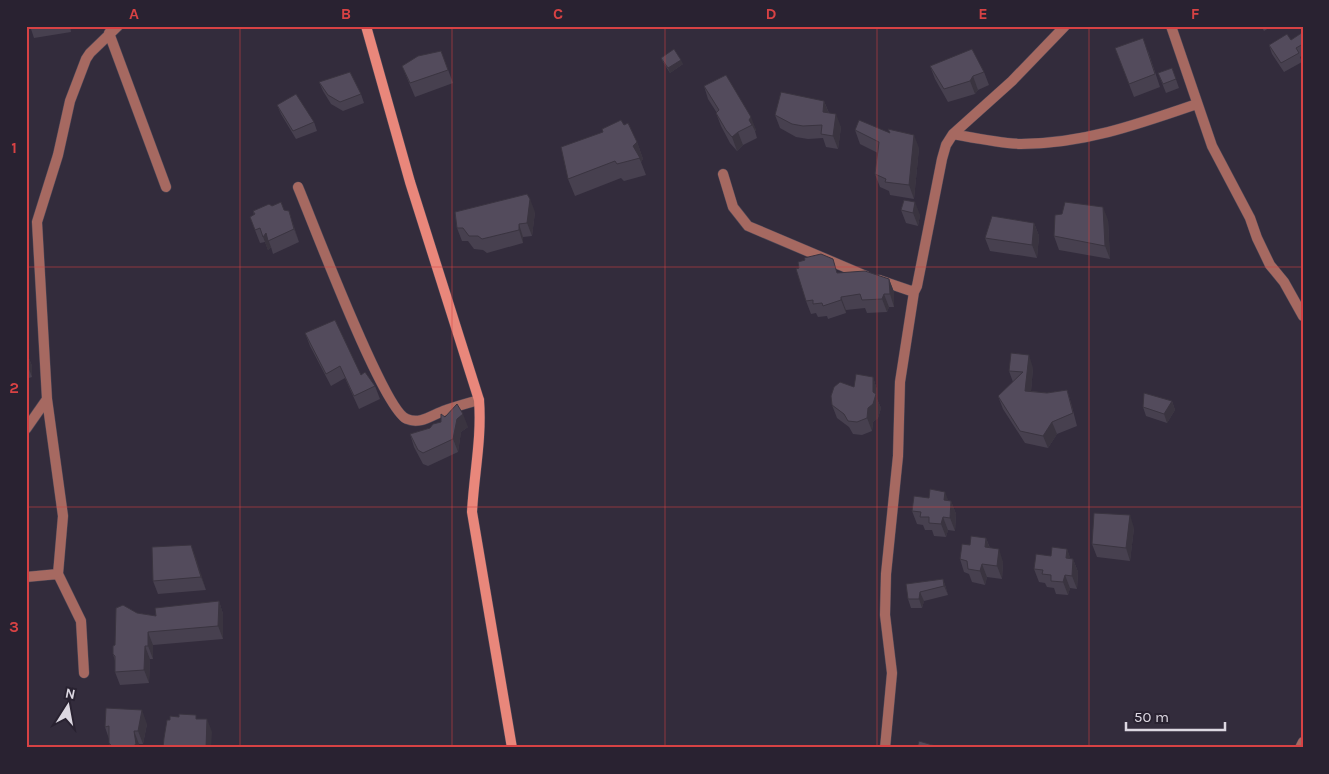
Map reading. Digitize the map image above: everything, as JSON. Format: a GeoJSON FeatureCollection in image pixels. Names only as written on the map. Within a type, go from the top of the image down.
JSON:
{"type":"FeatureCollection","features":[{"type":"Feature","properties":{"kind":"street"},"geometry":{"type":"LineString","coordinates":[[366,26],[410,182],[479,400],[481,418],[478,454],[474,473],[472,512],[512,748]]}},
{"type":"Feature","properties":{"kind":"street"},"geometry":{"type":"LineString","coordinates":[[885,748],[892,672],[885,615],[886,574],[898,456],[900,382],[914,292],[917,286],[942,159],[946,145],[953,134],[1012,81],[1065,26]]}},
{"type":"Feature","properties":{"kind":"street"},"geometry":{"type":"LineString","coordinates":[[1171,26],[1212,146],[1250,218],[1256,238],[1270,265],[1284,282],[1303,316]]}},
{"type":"Feature","properties":{"kind":"street"},"geometry":{"type":"LineString","coordinates":[[84,673],[81,621],[58,574],[62,516],[47,399],[32,222],[58,155],[70,101],[86,59],[113,29],[166,187]]}},
{"type":"Feature","properties":{"kind":"street"},"geometry":{"type":"LineString","coordinates":[[953,134],[1020,144],[1064,142],[1105,134],[1197,104]]}},
{"type":"Feature","properties":{"kind":"street"},"geometry":{"type":"LineString","coordinates":[[723,174],[732,207],[748,226],[844,268],[914,292]]}},
{"type":"Feature","properties":{"kind":"street"},"geometry":{"type":"LineString","coordinates":[[298,187],[371,362],[391,403],[402,418],[410,421],[424,419],[444,410],[479,400]]}},
{"type":"Feature","properties":{"kind":"street"},"geometry":{"type":"LineString","coordinates":[[26,429],[47,399]]}},
{"type":"Feature","properties":{"kind":"street"},"geometry":{"type":"LineString","coordinates":[[26,578],[58,574]]}},
{"type":"Feature","properties":{"kind":"street"},"geometry":{"type":"LineString","coordinates":[[1300,748],[1303,742]]}},
{"type":"Feature","properties":{"kind":"building"},"geometry":{"type":"Polygon","coordinates":[[[1303,32],[1303,44],[1296,48],[1299,53],[1281,63],[1269,45],[1287,34],[1291,40],[1303,32]]]}},
{"type":"Feature","properties":{"kind":"building"},"geometry":{"type":"Polygon","coordinates":[[[1143,38],[1155,74],[1129,84],[1115,48],[1143,38]]]}},
{"type":"Feature","properties":{"kind":"building"},"geometry":{"type":"Polygon","coordinates":[[[674,49],[681,60],[668,68],[661,58],[674,49]]]}},
{"type":"Feature","properties":{"kind":"building"},"geometry":{"type":"Polygon","coordinates":[[[972,49],[984,72],[973,76],[970,81],[944,89],[930,66],[972,49]]]}},
{"type":"Feature","properties":{"kind":"building"},"geometry":{"type":"Polygon","coordinates":[[[441,51],[448,70],[410,83],[402,66],[418,56],[441,51]]]}},
{"type":"Feature","properties":{"kind":"building"},"geometry":{"type":"Polygon","coordinates":[[[1172,68],[1176,79],[1163,84],[1158,73],[1172,68]]]}},
{"type":"Feature","properties":{"kind":"building"},"geometry":{"type":"Polygon","coordinates":[[[350,72],[361,94],[340,102],[328,95],[319,82],[350,72]]]}},
{"type":"Feature","properties":{"kind":"building"},"geometry":{"type":"Polygon","coordinates":[[[726,75],[751,117],[749,120],[752,125],[732,137],[716,113],[719,110],[704,86],[726,75]]]}},
{"type":"Feature","properties":{"kind":"building"},"geometry":{"type":"Polygon","coordinates":[[[781,92],[824,101],[823,112],[836,114],[833,136],[821,134],[822,125],[803,126],[792,124],[775,115],[781,92]]]}},
{"type":"Feature","properties":{"kind":"building"},"geometry":{"type":"Polygon","coordinates":[[[296,94],[314,122],[293,131],[277,105],[296,94]]]}},
{"type":"Feature","properties":{"kind":"building"},"geometry":{"type":"Polygon","coordinates":[[[621,120],[624,125],[628,123],[637,142],[633,146],[640,158],[617,164],[615,161],[568,179],[561,147],[603,132],[602,129],[621,120]]]}},
{"type":"Feature","properties":{"kind":"building"},"geometry":{"type":"Polygon","coordinates":[[[859,120],[890,133],[888,129],[914,135],[909,185],[885,182],[886,179],[875,174],[879,142],[855,130],[859,120]]]}},
{"type":"Feature","properties":{"kind":"building"},"geometry":{"type":"Polygon","coordinates":[[[527,194],[530,199],[527,223],[519,224],[519,230],[482,239],[478,236],[469,236],[463,228],[457,228],[455,212],[527,194]]]}},
{"type":"Feature","properties":{"kind":"building"},"geometry":{"type":"Polygon","coordinates":[[[904,200],[915,202],[913,213],[901,210],[904,200]]]}},
{"type":"Feature","properties":{"kind":"building"},"geometry":{"type":"Polygon","coordinates":[[[281,202],[284,210],[289,211],[294,229],[268,241],[266,233],[263,237],[260,228],[255,230],[250,217],[255,214],[253,211],[269,204],[272,206],[281,202]]]}},
{"type":"Feature","properties":{"kind":"building"},"geometry":{"type":"Polygon","coordinates":[[[1065,202],[1103,207],[1105,246],[1054,236],[1055,215],[1062,214],[1065,202]]]}},
{"type":"Feature","properties":{"kind":"building"},"geometry":{"type":"Polygon","coordinates":[[[992,216],[1034,223],[1032,245],[985,238],[992,216]]]}},
{"type":"Feature","properties":{"kind":"building"},"geometry":{"type":"Polygon","coordinates":[[[821,254],[833,259],[837,273],[865,271],[889,279],[890,294],[884,294],[882,299],[862,300],[860,294],[841,297],[841,300],[823,306],[822,303],[813,304],[813,300],[806,301],[796,269],[799,268],[798,262],[805,260],[804,258],[821,254]]]}},
{"type":"Feature","properties":{"kind":"building"},"geometry":{"type":"Polygon","coordinates":[[[335,320],[361,375],[365,372],[375,386],[354,396],[340,366],[326,374],[305,333],[335,320]]]}},
{"type":"Feature","properties":{"kind":"building"},"geometry":{"type":"Polygon","coordinates":[[[1011,353],[1029,355],[1025,391],[1047,393],[1067,390],[1073,413],[1052,422],[1043,436],[1020,431],[998,396],[1023,372],[1009,371],[1011,353]]]}},
{"type":"Feature","properties":{"kind":"building"},"geometry":{"type":"Polygon","coordinates":[[[856,374],[873,377],[873,392],[876,394],[873,404],[868,408],[867,418],[857,422],[848,421],[844,414],[832,405],[831,396],[834,387],[840,382],[854,387],[856,374]]]}},
{"type":"Feature","properties":{"kind":"building"},"geometry":{"type":"Polygon","coordinates":[[[1144,393],[1172,401],[1164,414],[1143,407],[1144,393]]]}},
{"type":"Feature","properties":{"kind":"building"},"geometry":{"type":"Polygon","coordinates":[[[457,404],[463,414],[457,419],[453,439],[423,453],[418,450],[410,434],[430,428],[433,424],[441,422],[441,414],[445,417],[457,404]]]}},
{"type":"Feature","properties":{"kind":"building"},"geometry":{"type":"Polygon","coordinates":[[[930,489],[945,492],[944,500],[951,501],[950,518],[943,517],[941,524],[929,523],[929,517],[920,517],[921,512],[912,511],[914,496],[929,498],[930,489]]]}},
{"type":"Feature","properties":{"kind":"building"},"geometry":{"type":"Polygon","coordinates":[[[1094,513],[1130,515],[1126,548],[1092,544],[1094,513]]]}},
{"type":"Feature","properties":{"kind":"building"},"geometry":{"type":"Polygon","coordinates":[[[971,536],[986,538],[985,547],[999,549],[997,566],[982,564],[980,571],[968,569],[967,561],[960,559],[962,544],[970,545],[971,536]]]}},
{"type":"Feature","properties":{"kind":"building"},"geometry":{"type":"Polygon","coordinates":[[[191,545],[201,577],[153,581],[152,547],[191,545]]]}},
{"type":"Feature","properties":{"kind":"building"},"geometry":{"type":"Polygon","coordinates":[[[1052,547],[1067,549],[1066,558],[1073,559],[1072,576],[1065,575],[1063,582],[1051,581],[1051,575],[1042,574],[1043,570],[1034,569],[1036,554],[1051,556],[1052,547]]]}},
{"type":"Feature","properties":{"kind":"building"},"geometry":{"type":"Polygon","coordinates":[[[943,579],[944,586],[920,592],[919,599],[908,599],[906,584],[943,579]]]}},
{"type":"Feature","properties":{"kind":"building"},"geometry":{"type":"Polygon","coordinates":[[[219,601],[218,626],[148,632],[148,646],[145,646],[144,670],[115,672],[113,646],[115,645],[116,608],[123,605],[137,613],[156,616],[155,608],[219,601]]]}},
{"type":"Feature","properties":{"kind":"building"},"geometry":{"type":"Polygon","coordinates":[[[106,708],[142,710],[138,731],[134,731],[136,744],[131,748],[114,748],[109,743],[109,726],[105,727],[106,708]]]}},
{"type":"Feature","properties":{"kind":"building"},"geometry":{"type":"Polygon","coordinates":[[[179,714],[196,715],[196,719],[207,719],[206,748],[163,748],[167,720],[170,720],[170,716],[179,717],[179,714]]]}},
{"type":"Feature","properties":{"kind":"building"},"geometry":{"type":"Polygon","coordinates":[[[919,741],[936,746],[936,748],[917,748],[919,741]]]}}]}
